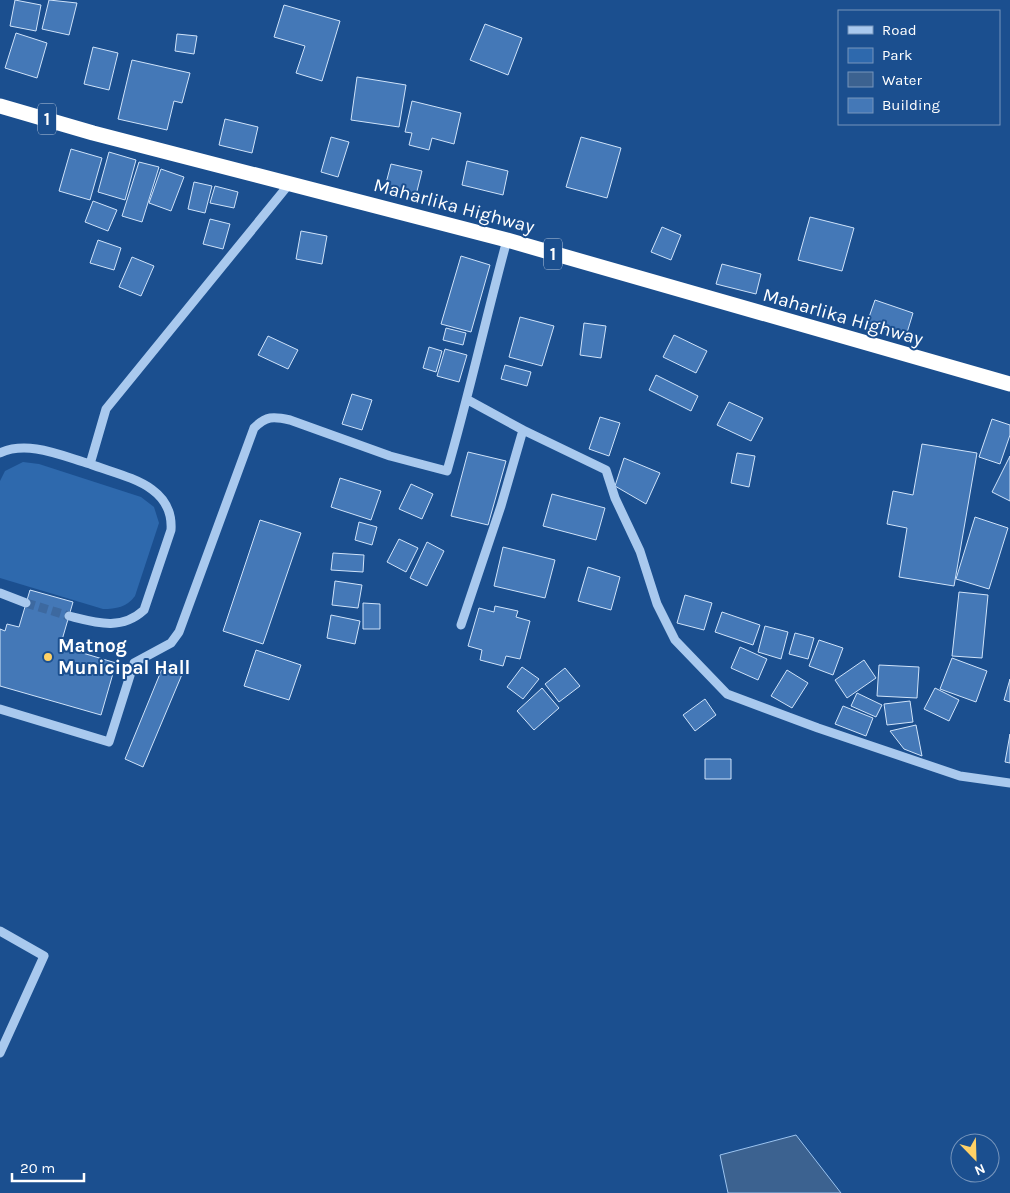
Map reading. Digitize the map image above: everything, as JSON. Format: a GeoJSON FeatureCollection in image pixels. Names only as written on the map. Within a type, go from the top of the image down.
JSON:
{"type":"FeatureCollection","features":[{"type":"Feature","properties":{"kind":"highway","name":"Maharlika Highway"},"geometry":{"type":"LineString","coordinates":[[0,106],[93,133],[507,240],[1010,384]]}},
{"type":"Feature","properties":{"kind":"street"},"geometry":{"type":"LineString","coordinates":[[90,464],[106,409],[290,183]]}},
{"type":"Feature","properties":{"kind":"street"},"geometry":{"type":"LineString","coordinates":[[0,709],[109,742],[134,663],[171,643],[179,632],[254,428],[262,419],[273,416],[290,420],[390,456],[446,471],[468,400],[477,351],[507,240]]}},
{"type":"Feature","properties":{"kind":"street"},"geometry":{"type":"LineString","coordinates":[[468,400],[523,430],[606,470],[615,498],[640,550],[657,604],[675,640],[727,694],[818,728],[960,776],[1010,784]]}},
{"type":"Feature","properties":{"kind":"street"},"geometry":{"type":"LineString","coordinates":[[461,626],[501,506],[523,430]]}},
{"type":"Feature","properties":{"kind":"street"},"geometry":{"type":"LineString","coordinates":[[0,453],[9,449],[31,448],[90,464],[148,485],[158,492],[168,508],[172,519],[171,530],[144,610],[127,622],[113,625],[100,624],[69,616]]}},
{"type":"Feature","properties":{"kind":"street"},"geometry":{"type":"LineString","coordinates":[[0,594],[26,603]]}},
{"type":"Feature","properties":{"kind":"street"},"geometry":{"type":"LineString","coordinates":[[0,931],[44,956],[0,1053]]}},
{"type":"Feature","properties":{"kind":"green space"},"geometry":{"type":"Polygon","coordinates":[[[23,462],[39,464],[141,497],[154,507],[159,523],[135,596],[128,603],[117,608],[103,609],[0,578],[0,481],[5,471],[23,462]]]}},
{"type":"Feature","properties":{"kind":"water"},"geometry":{"type":"Polygon","coordinates":[[[796,1135],[841,1193],[728,1193],[720,1155],[796,1135]]]}},
{"type":"Feature","properties":{"kind":"building"},"geometry":{"type":"Polygon","coordinates":[[[15,0],[41,5],[36,31],[10,26],[15,0]]]}},
{"type":"Feature","properties":{"kind":"building"},"geometry":{"type":"Polygon","coordinates":[[[49,0],[77,3],[69,35],[42,29],[49,0]]]}},
{"type":"Feature","properties":{"kind":"building"},"geometry":{"type":"Polygon","coordinates":[[[284,5],[340,21],[322,81],[296,73],[305,46],[274,37],[284,5]]]}},
{"type":"Feature","properties":{"kind":"building"},"geometry":{"type":"Polygon","coordinates":[[[485,24],[522,38],[508,75],[470,60],[485,24]]]}},
{"type":"Feature","properties":{"kind":"building"},"geometry":{"type":"Polygon","coordinates":[[[16,33],[47,43],[37,78],[5,68],[16,33]]]}},
{"type":"Feature","properties":{"kind":"building"},"geometry":{"type":"Polygon","coordinates":[[[177,34],[197,36],[194,54],[175,51],[177,34]]]}},
{"type":"Feature","properties":{"kind":"building"},"geometry":{"type":"Polygon","coordinates":[[[93,47],[118,53],[109,90],[84,84],[93,47]]]}},
{"type":"Feature","properties":{"kind":"building"},"geometry":{"type":"Polygon","coordinates":[[[132,60],[190,73],[182,103],[174,101],[167,130],[118,119],[132,60]]]}},
{"type":"Feature","properties":{"kind":"building"},"geometry":{"type":"Polygon","coordinates":[[[357,77],[406,85],[399,127],[351,120],[357,77]]]}},
{"type":"Feature","properties":{"kind":"building"},"geometry":{"type":"Polygon","coordinates":[[[412,101],[461,113],[454,144],[432,138],[429,150],[409,145],[412,133],[405,132],[412,101]]]}},
{"type":"Feature","properties":{"kind":"building"},"geometry":{"type":"Polygon","coordinates":[[[225,119],[258,127],[252,153],[219,145],[225,119]]]}},
{"type":"Feature","properties":{"kind":"building"},"geometry":{"type":"Polygon","coordinates":[[[331,137],[349,142],[338,177],[321,172],[331,137]]]}},
{"type":"Feature","properties":{"kind":"building"},"geometry":{"type":"Polygon","coordinates":[[[581,137],[621,148],[607,198],[566,187],[581,137]]]}},
{"type":"Feature","properties":{"kind":"building"},"geometry":{"type":"Polygon","coordinates":[[[71,149],[102,158],[90,200],[59,191],[71,149]]]}},
{"type":"Feature","properties":{"kind":"building"},"geometry":{"type":"Polygon","coordinates":[[[109,152],[136,160],[125,200],[98,192],[109,152]]]}},
{"type":"Feature","properties":{"kind":"building"},"geometry":{"type":"Polygon","coordinates":[[[467,161],[508,171],[503,195],[462,185],[467,161]]]}},
{"type":"Feature","properties":{"kind":"building"},"geometry":{"type":"Polygon","coordinates":[[[139,162],[159,167],[142,222],[122,216],[139,162]]]}},
{"type":"Feature","properties":{"kind":"building"},"geometry":{"type":"Polygon","coordinates":[[[391,164],[422,171],[416,195],[385,187],[391,164]]]}},
{"type":"Feature","properties":{"kind":"building"},"geometry":{"type":"Polygon","coordinates":[[[161,169],[184,177],[171,211],[149,203],[161,169]]]}},
{"type":"Feature","properties":{"kind":"building"},"geometry":{"type":"Polygon","coordinates":[[[194,182],[212,186],[205,213],[188,209],[194,182]]]}},
{"type":"Feature","properties":{"kind":"building"},"geometry":{"type":"Polygon","coordinates":[[[215,186],[238,192],[234,208],[210,203],[215,186]]]}},
{"type":"Feature","properties":{"kind":"building"},"geometry":{"type":"Polygon","coordinates":[[[93,201],[117,210],[108,231],[85,222],[93,201]]]}},
{"type":"Feature","properties":{"kind":"building"},"geometry":{"type":"Polygon","coordinates":[[[810,217],[854,228],[842,271],[798,260],[810,217]]]}},
{"type":"Feature","properties":{"kind":"building"},"geometry":{"type":"Polygon","coordinates":[[[210,219],[230,224],[223,249],[203,244],[210,219]]]}},
{"type":"Feature","properties":{"kind":"building"},"geometry":{"type":"Polygon","coordinates":[[[662,227],[681,235],[671,260],[651,252],[662,227]]]}},
{"type":"Feature","properties":{"kind":"building"},"geometry":{"type":"Polygon","coordinates":[[[301,231],[327,236],[322,264],[296,259],[301,231]]]}},
{"type":"Feature","properties":{"kind":"building"},"geometry":{"type":"Polygon","coordinates":[[[98,240],[121,248],[114,270],[90,263],[98,240]]]}},
{"type":"Feature","properties":{"kind":"building"},"geometry":{"type":"Polygon","coordinates":[[[461,256],[490,265],[471,332],[441,324],[461,256]]]}},
{"type":"Feature","properties":{"kind":"building"},"geometry":{"type":"Polygon","coordinates":[[[132,257],[154,266],[141,296],[119,287],[132,257]]]}},
{"type":"Feature","properties":{"kind":"building"},"geometry":{"type":"Polygon","coordinates":[[[722,264],[761,274],[756,294],[716,284],[722,264]]]}},
{"type":"Feature","properties":{"kind":"building"},"geometry":{"type":"Polygon","coordinates":[[[875,300],[913,313],[906,336],[867,323],[875,300]]]}},
{"type":"Feature","properties":{"kind":"building"},"geometry":{"type":"Polygon","coordinates":[[[520,317],[554,326],[542,366],[509,357],[520,317]]]}},
{"type":"Feature","properties":{"kind":"building"},"geometry":{"type":"Polygon","coordinates":[[[584,323],[606,326],[601,358],[580,355],[584,323]]]}},
{"type":"Feature","properties":{"kind":"building"},"geometry":{"type":"Polygon","coordinates":[[[446,328],[466,333],[463,345],[443,340],[446,328]]]}},
{"type":"Feature","properties":{"kind":"building"},"geometry":{"type":"Polygon","coordinates":[[[674,335],[707,351],[696,373],[663,357],[674,335]]]}},
{"type":"Feature","properties":{"kind":"building"},"geometry":{"type":"Polygon","coordinates":[[[268,336],[298,350],[288,369],[258,355],[268,336]]]}},
{"type":"Feature","properties":{"kind":"building"},"geometry":{"type":"Polygon","coordinates":[[[429,347],[442,351],[436,372],[423,368],[429,347]]]}},
{"type":"Feature","properties":{"kind":"building"},"geometry":{"type":"Polygon","coordinates":[[[445,349],[467,355],[459,382],[437,376],[445,349]]]}},
{"type":"Feature","properties":{"kind":"building"},"geometry":{"type":"Polygon","coordinates":[[[505,365],[531,372],[527,386],[501,379],[505,365]]]}},
{"type":"Feature","properties":{"kind":"building"},"geometry":{"type":"Polygon","coordinates":[[[656,375],[698,396],[691,411],[649,390],[656,375]]]}},
{"type":"Feature","properties":{"kind":"building"},"geometry":{"type":"Polygon","coordinates":[[[352,394],[372,400],[362,430],[342,424],[352,394]]]}},
{"type":"Feature","properties":{"kind":"building"},"geometry":{"type":"Polygon","coordinates":[[[729,402],[763,418],[751,441],[717,425],[729,402]]]}},
{"type":"Feature","properties":{"kind":"building"},"geometry":{"type":"Polygon","coordinates":[[[600,417],[620,423],[609,456],[589,449],[600,417]]]}},
{"type":"Feature","properties":{"kind":"building"},"geometry":{"type":"Polygon","coordinates":[[[992,419],[1010,425],[1010,435],[1000,464],[979,457],[992,419]]]}},
{"type":"Feature","properties":{"kind":"building"},"geometry":{"type":"Polygon","coordinates":[[[922,444],[977,453],[954,586],[899,577],[907,528],[887,524],[893,491],[913,495],[922,444]]]}},
{"type":"Feature","properties":{"kind":"building"},"geometry":{"type":"Polygon","coordinates":[[[468,452],[506,461],[488,525],[451,516],[468,452]]]}},
{"type":"Feature","properties":{"kind":"building"},"geometry":{"type":"Polygon","coordinates":[[[737,453],[755,456],[749,487],[731,483],[737,453]]]}},
{"type":"Feature","properties":{"kind":"building"},"geometry":{"type":"Polygon","coordinates":[[[1010,456],[1010,501],[992,492],[1010,456]]]}},
{"type":"Feature","properties":{"kind":"building"},"geometry":{"type":"Polygon","coordinates":[[[624,458],[660,473],[646,504],[615,486],[624,458]]]}},
{"type":"Feature","properties":{"kind":"building"},"geometry":{"type":"Polygon","coordinates":[[[340,478],[381,491],[371,520],[331,507],[340,478]]]}},
{"type":"Feature","properties":{"kind":"building"},"geometry":{"type":"Polygon","coordinates":[[[411,484],[433,494],[422,519],[399,509],[411,484]]]}},
{"type":"Feature","properties":{"kind":"building"},"geometry":{"type":"Polygon","coordinates":[[[552,494],[605,508],[596,540],[543,526],[552,494]]]}},
{"type":"Feature","properties":{"kind":"building"},"geometry":{"type":"Polygon","coordinates":[[[975,517],[1008,528],[989,589],[956,579],[975,517]]]}},
{"type":"Feature","properties":{"kind":"building"},"geometry":{"type":"Polygon","coordinates":[[[260,520],[301,533],[263,644],[223,631],[260,520]]]}},
{"type":"Feature","properties":{"kind":"building"},"geometry":{"type":"Polygon","coordinates":[[[359,522],[377,527],[372,545],[355,540],[359,522]]]}},
{"type":"Feature","properties":{"kind":"building"},"geometry":{"type":"Polygon","coordinates":[[[399,539],[418,548],[406,572],[387,562],[399,539]]]}},
{"type":"Feature","properties":{"kind":"building"},"geometry":{"type":"Polygon","coordinates":[[[427,542],[444,551],[427,586],[410,578],[427,542]]]}},
{"type":"Feature","properties":{"kind":"building"},"geometry":{"type":"Polygon","coordinates":[[[503,547],[555,560],[545,598],[494,586],[503,547]]]}},
{"type":"Feature","properties":{"kind":"building"},"geometry":{"type":"Polygon","coordinates":[[[333,553],[364,555],[363,572],[331,570],[333,553]]]}},
{"type":"Feature","properties":{"kind":"building"},"geometry":{"type":"Polygon","coordinates":[[[588,567],[620,577],[611,610],[578,601],[588,567]]]}},
{"type":"Feature","properties":{"kind":"building"},"geometry":{"type":"Polygon","coordinates":[[[335,581],[362,585],[358,608],[332,605],[335,581]]]}},
{"type":"Feature","properties":{"kind":"building","name":"Matnog Municipal Hall"},"geometry":{"type":"Polygon","coordinates":[[[30,590],[73,602],[62,640],[78,645],[76,651],[116,663],[101,715],[0,686],[0,629],[5,631],[7,624],[19,627],[30,590]]]}},
{"type":"Feature","properties":{"kind":"building"},"geometry":{"type":"Polygon","coordinates":[[[959,592],[988,595],[982,658],[952,656],[959,592]]]}},
{"type":"Feature","properties":{"kind":"building"},"geometry":{"type":"Polygon","coordinates":[[[685,595],[712,603],[704,630],[677,623],[685,595]]]}},
{"type":"Feature","properties":{"kind":"building"},"geometry":{"type":"Polygon","coordinates":[[[363,603],[380,604],[380,629],[363,629],[363,603]]]}},
{"type":"Feature","properties":{"kind":"building"},"geometry":{"type":"Polygon","coordinates":[[[495,606],[518,611],[516,617],[530,621],[520,659],[506,656],[503,666],[480,660],[482,650],[468,646],[479,608],[494,612],[495,606]]]}},
{"type":"Feature","properties":{"kind":"building"},"geometry":{"type":"Polygon","coordinates":[[[722,612],[760,625],[753,645],[715,632],[722,612]]]}},
{"type":"Feature","properties":{"kind":"building"},"geometry":{"type":"Polygon","coordinates":[[[331,615],[360,621],[355,644],[327,638],[331,615]]]}},
{"type":"Feature","properties":{"kind":"building"},"geometry":{"type":"Polygon","coordinates":[[[765,626],[788,632],[781,659],[758,652],[765,626]]]}},
{"type":"Feature","properties":{"kind":"building"},"geometry":{"type":"Polygon","coordinates":[[[795,633],[814,638],[808,659],[789,654],[795,633]]]}},
{"type":"Feature","properties":{"kind":"building"},"geometry":{"type":"Polygon","coordinates":[[[819,640],[843,648],[833,675],[809,666],[819,640]]]}},
{"type":"Feature","properties":{"kind":"building"},"geometry":{"type":"Polygon","coordinates":[[[740,647],[767,659],[758,680],[731,668],[740,647]]]}},
{"type":"Feature","properties":{"kind":"building"},"geometry":{"type":"Polygon","coordinates":[[[256,650],[301,665],[289,700],[244,686],[256,650]]]}},
{"type":"Feature","properties":{"kind":"building"},"geometry":{"type":"Polygon","coordinates":[[[952,658],[987,671],[976,702],[940,689],[952,658]]]}},
{"type":"Feature","properties":{"kind":"building"},"geometry":{"type":"Polygon","coordinates":[[[864,660],[876,678],[847,698],[835,680],[864,660]]]}},
{"type":"Feature","properties":{"kind":"building"},"geometry":{"type":"Polygon","coordinates":[[[164,664],[183,672],[143,767],[125,759],[164,664]]]}},
{"type":"Feature","properties":{"kind":"building"},"geometry":{"type":"Polygon","coordinates":[[[879,665],[919,667],[917,698],[877,696],[879,665]]]}},
{"type":"Feature","properties":{"kind":"building"},"geometry":{"type":"Polygon","coordinates":[[[522,667],[539,679],[523,699],[507,687],[522,667]]]}},
{"type":"Feature","properties":{"kind":"building"},"geometry":{"type":"Polygon","coordinates":[[[565,668],[580,686],[559,702],[545,684],[565,668]]]}},
{"type":"Feature","properties":{"kind":"building"},"geometry":{"type":"Polygon","coordinates":[[[787,670],[808,683],[792,708],[771,696],[787,670]]]}},
{"type":"Feature","properties":{"kind":"building"},"geometry":{"type":"Polygon","coordinates":[[[1010,679],[1010,702],[1004,700],[1010,679]]]}},
{"type":"Feature","properties":{"kind":"building"},"geometry":{"type":"Polygon","coordinates":[[[542,688],[559,708],[534,730],[517,711],[542,688]]]}},
{"type":"Feature","properties":{"kind":"building"},"geometry":{"type":"Polygon","coordinates":[[[935,688],[959,700],[949,721],[924,709],[935,688]]]}},
{"type":"Feature","properties":{"kind":"building"},"geometry":{"type":"Polygon","coordinates":[[[857,693],[882,705],[876,717],[851,706],[857,693]]]}},
{"type":"Feature","properties":{"kind":"building"},"geometry":{"type":"Polygon","coordinates":[[[705,699],[716,715],[695,731],[683,715],[705,699]]]}},
{"type":"Feature","properties":{"kind":"building"},"geometry":{"type":"Polygon","coordinates":[[[910,701],[913,722],[887,725],[884,704],[910,701]]]}},
{"type":"Feature","properties":{"kind":"building"},"geometry":{"type":"Polygon","coordinates":[[[843,706],[873,718],[866,736],[835,724],[843,706]]]}},
{"type":"Feature","properties":{"kind":"building"},"geometry":{"type":"Polygon","coordinates":[[[916,725],[922,756],[904,749],[890,731],[916,725]]]}},
{"type":"Feature","properties":{"kind":"building"},"geometry":{"type":"Polygon","coordinates":[[[1010,734],[1010,763],[1005,762],[1010,734]]]}},
{"type":"Feature","properties":{"kind":"building"},"geometry":{"type":"Polygon","coordinates":[[[705,759],[731,759],[731,779],[705,779],[705,759]]]}},
{"type":"Feature","properties":{"kind":"tunnel"},"geometry":{"type":"LineString","coordinates":[[26,603],[69,616]]}},
{"type":"Feature","properties":{"kind":"place","name":"Matnog Municipal Hall"},"geometry":{"type":"Point","coordinates":[48,657]}}]}
